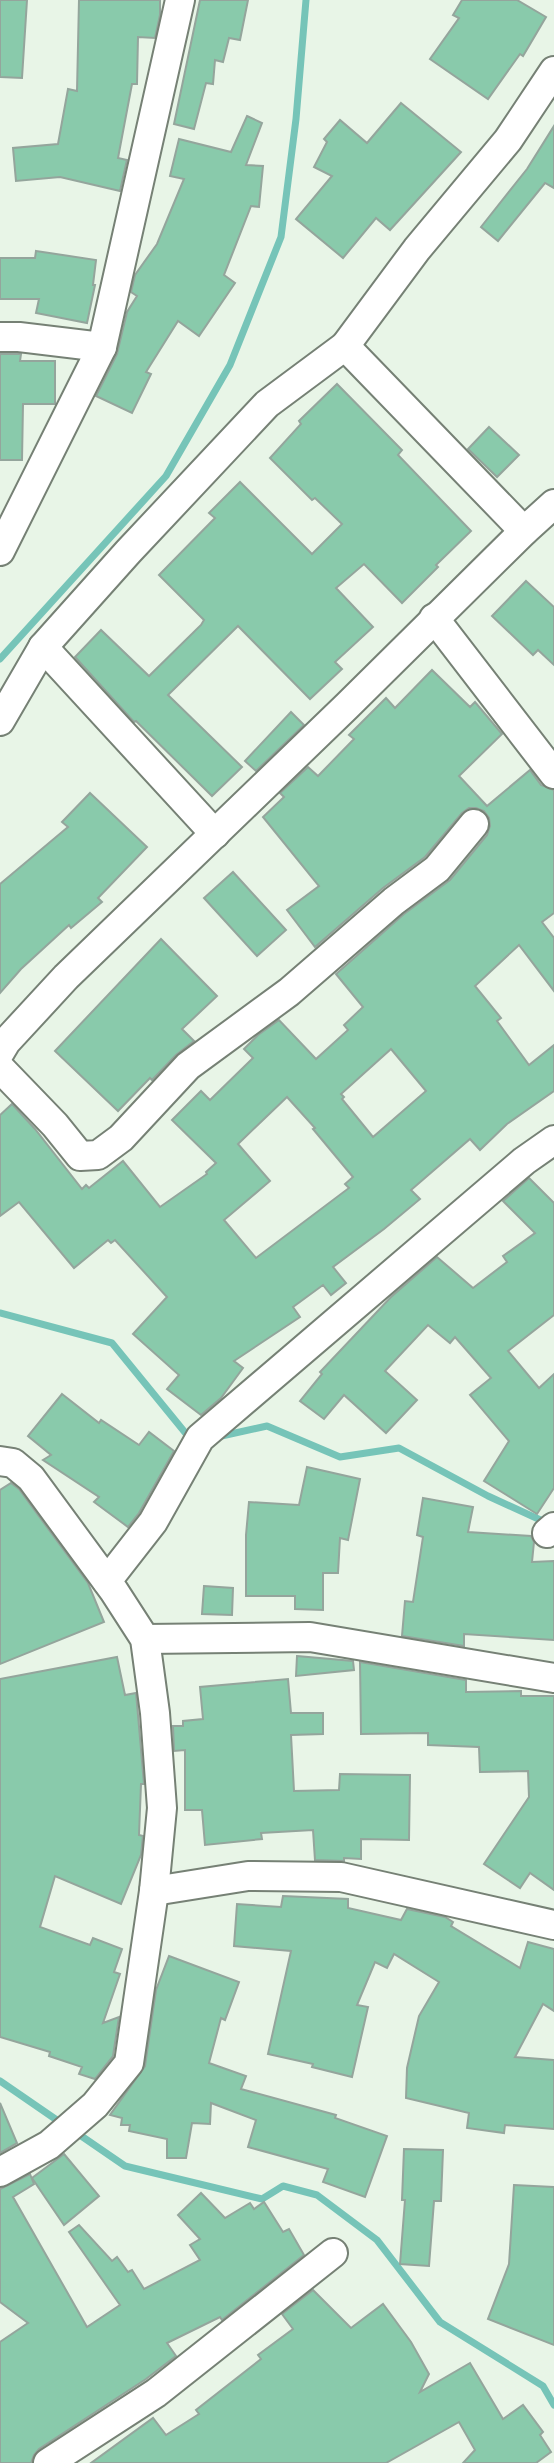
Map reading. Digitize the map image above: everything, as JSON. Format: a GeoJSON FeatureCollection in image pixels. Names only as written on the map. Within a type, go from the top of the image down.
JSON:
{"type":"FeatureCollection","features":[{"type":"Feature","properties":{"kind":"street"},"geometry":{"type":"LineString","coordinates":[[0,551],[102,347],[180,0]]}},
{"type":"Feature","properties":{"kind":"street"},"geometry":{"type":"LineString","coordinates":[[0,721],[43,647],[267,404],[345,346],[417,249],[508,140],[554,71]]}},
{"type":"Feature","properties":{"kind":"street"},"geometry":{"type":"LineString","coordinates":[[0,337],[102,347]]}},
{"type":"Feature","properties":{"kind":"street"},"geometry":{"type":"LineString","coordinates":[[345,346],[524,531]]}},
{"type":"Feature","properties":{"kind":"street"},"geometry":{"type":"LineString","coordinates":[[0,1052],[6,1042],[66,977],[554,504]]}},
{"type":"Feature","properties":{"kind":"street"},"geometry":{"type":"LineString","coordinates":[[434,618],[554,774]]}},
{"type":"Feature","properties":{"kind":"street"},"geometry":{"type":"LineString","coordinates":[[43,647],[215,834]]}},
{"type":"Feature","properties":{"kind":"street"},"geometry":{"type":"LineString","coordinates":[[0,1068],[55,1125],[80,1156],[98,1155],[121,1138],[188,1066],[289,992],[394,901],[437,869],[474,824]]}},
{"type":"Feature","properties":{"kind":"street"},"geometry":{"type":"LineString","coordinates":[[107,1581],[153,1522],[200,1438],[524,1161],[554,1140]]}},
{"type":"Feature","properties":{"kind":"street"},"geometry":{"type":"LineString","coordinates":[[0,1461],[13,1463],[31,1478],[107,1581],[145,1639],[155,1713],[162,1808],[154,1891],[129,2063],[95,2105],[49,2145],[0,2172]]}},
{"type":"Feature","properties":{"kind":"street"},"geometry":{"type":"LineString","coordinates":[[145,1639],[310,1637],[554,1678]]}},
{"type":"Feature","properties":{"kind":"street"},"geometry":{"type":"LineString","coordinates":[[154,1891],[248,1876],[341,1877],[554,1925]]}},
{"type":"Feature","properties":{"kind":"street"},"geometry":{"type":"LineString","coordinates":[[48,2463],[156,2393],[333,2253]]}},
{"type":"Feature","properties":{"kind":"building"},"geometry":{"type":"Polygon","coordinates":[[[0,0],[27,0],[22,78],[0,77],[0,0]]]}},
{"type":"Feature","properties":{"kind":"building"},"geometry":{"type":"Polygon","coordinates":[[[79,0],[160,0],[155,38],[138,37],[137,84],[132,84],[118,158],[127,160],[120,191],[60,177],[16,181],[13,148],[58,144],[68,89],[77,91],[79,0]]]}},
{"type":"Feature","properties":{"kind":"building"},"geometry":{"type":"Polygon","coordinates":[[[200,0],[248,0],[240,40],[229,38],[223,62],[215,60],[213,84],[206,83],[194,129],[174,124],[200,0]]]}},
{"type":"Feature","properties":{"kind":"building"},"geometry":{"type":"Polygon","coordinates":[[[462,0],[517,0],[546,17],[523,56],[520,54],[488,99],[430,59],[459,18],[453,15],[462,0]]]}},
{"type":"Feature","properties":{"kind":"building"},"geometry":{"type":"Polygon","coordinates":[[[401,103],[461,152],[390,230],[376,218],[343,258],[296,219],[332,176],[314,167],[327,142],[324,139],[340,120],[367,143],[401,103]]]}},
{"type":"Feature","properties":{"kind":"building"},"geometry":{"type":"Polygon","coordinates":[[[247,116],[262,123],[246,165],[263,166],[259,207],[251,206],[224,275],[235,283],[199,336],[178,321],[146,372],[151,374],[132,413],[96,396],[117,354],[127,312],[137,296],[131,292],[135,275],[157,244],[184,179],[170,176],[179,139],[231,152],[247,116]]]}},
{"type":"Feature","properties":{"kind":"building"},"geometry":{"type":"Polygon","coordinates":[[[554,126],[554,188],[545,183],[498,241],[481,227],[527,169],[554,126]]]}},
{"type":"Feature","properties":{"kind":"building"},"geometry":{"type":"Polygon","coordinates":[[[36,251],[96,260],[95,285],[87,323],[36,313],[39,299],[0,299],[0,258],[35,258],[36,251]]]}},
{"type":"Feature","properties":{"kind":"building"},"geometry":{"type":"Polygon","coordinates":[[[0,354],[21,354],[20,361],[55,361],[55,404],[23,404],[22,460],[0,460],[0,354]]]}},
{"type":"Feature","properties":{"kind":"building"},"geometry":{"type":"Polygon","coordinates":[[[337,384],[402,450],[398,455],[471,531],[402,603],[364,564],[336,588],[373,627],[335,662],[342,669],[310,699],[238,626],[168,695],[242,767],[212,796],[136,721],[134,722],[75,657],[101,630],[149,676],[201,625],[204,620],[159,575],[215,518],[209,513],[240,482],[312,554],[342,524],[315,498],[312,500],[270,458],[301,424],[299,421],[337,384]]]}},
{"type":"Feature","properties":{"kind":"building"},"geometry":{"type":"Polygon","coordinates":[[[489,427],[519,455],[497,477],[468,449],[489,427]]]}},
{"type":"Feature","properties":{"kind":"building"},"geometry":{"type":"Polygon","coordinates":[[[526,581],[554,607],[554,665],[538,650],[533,655],[492,616],[526,581]]]}},
{"type":"Feature","properties":{"kind":"building"},"geometry":{"type":"Polygon","coordinates":[[[432,670],[470,707],[475,702],[502,734],[459,776],[487,806],[530,770],[541,785],[554,790],[554,913],[542,922],[554,938],[554,991],[519,945],[475,986],[501,1018],[497,1021],[529,1065],[554,1045],[554,1091],[507,1124],[480,1150],[470,1139],[411,1190],[420,1199],[333,1267],[346,1283],[331,1295],[323,1285],[293,1307],[300,1317],[234,1361],[243,1368],[221,1398],[201,1415],[167,1389],[179,1375],[133,1334],[167,1297],[115,1240],[111,1243],[108,1240],[74,1268],[19,1202],[0,1216],[0,1115],[12,1104],[82,1189],[86,1185],[89,1188],[123,1161],[160,1207],[207,1174],[216,1163],[172,1120],[201,1091],[210,1100],[253,1058],[244,1049],[258,1035],[279,1020],[316,1059],[348,1030],[344,1025],[363,1007],[336,974],[404,914],[450,880],[487,835],[489,818],[484,811],[476,808],[469,808],[462,813],[425,857],[383,888],[315,947],[287,910],[319,886],[263,817],[284,797],[280,793],[308,767],[318,776],[354,739],[349,735],[386,698],[395,708],[432,670]],[[391,1049],[341,1094],[344,1097],[342,1099],[373,1137],[426,1091],[391,1049]],[[287,1097],[238,1144],[270,1181],[224,1220],[256,1258],[349,1188],[345,1184],[353,1177],[287,1097]]]}},
{"type":"Feature","properties":{"kind":"building"},"geometry":{"type":"Polygon","coordinates":[[[291,712],[304,725],[256,771],[245,761],[291,712]]]}},
{"type":"Feature","properties":{"kind":"building"},"geometry":{"type":"Polygon","coordinates":[[[90,793],[147,847],[98,898],[102,902],[71,928],[69,925],[21,969],[0,993],[0,884],[68,827],[62,822],[90,793]]]}},
{"type":"Feature","properties":{"kind":"building"},"geometry":{"type":"Polygon","coordinates":[[[233,872],[286,930],[257,956],[204,898],[233,872]]]}},
{"type":"Feature","properties":{"kind":"building"},"geometry":{"type":"Polygon","coordinates":[[[161,939],[217,996],[182,1029],[194,1041],[152,1080],[150,1078],[118,1111],[55,1051],[161,939]]]}},
{"type":"Feature","properties":{"kind":"building"},"geometry":{"type":"Polygon","coordinates":[[[529,1178],[554,1203],[554,1315],[508,1351],[539,1388],[554,1374],[554,1488],[537,1514],[484,1481],[509,1441],[470,1395],[491,1378],[455,1337],[450,1343],[428,1325],[385,1371],[417,1400],[386,1433],[344,1395],[324,1419],[300,1401],[322,1374],[320,1372],[391,1297],[437,1257],[473,1288],[507,1262],[503,1256],[535,1233],[503,1201],[529,1178]]]}},
{"type":"Feature","properties":{"kind":"building"},"geometry":{"type":"Polygon","coordinates":[[[62,1394],[99,1423],[101,1420],[139,1445],[149,1432],[174,1451],[139,1513],[128,1527],[94,1502],[99,1497],[43,1460],[51,1455],[28,1436],[62,1394]]]}},
{"type":"Feature","properties":{"kind":"building"},"geometry":{"type":"Polygon","coordinates":[[[307,1467],[360,1479],[348,1540],[340,1538],[338,1573],[323,1573],[323,1610],[295,1609],[295,1596],[246,1596],[249,1502],[299,1505],[307,1467]]]}},
{"type":"Feature","properties":{"kind":"building"},"geometry":{"type":"Polygon","coordinates":[[[11,1483],[19,1489],[88,1583],[104,1622],[0,1664],[0,1490],[11,1483]]]}},
{"type":"Feature","properties":{"kind":"building"},"geometry":{"type":"Polygon","coordinates":[[[423,1498],[473,1507],[468,1532],[531,1536],[534,1542],[532,1562],[554,1561],[554,1640],[464,1634],[464,1646],[402,1636],[405,1601],[413,1602],[423,1537],[417,1535],[423,1498]]]}},
{"type":"Feature","properties":{"kind":"building"},"geometry":{"type":"Polygon","coordinates":[[[204,1586],[233,1588],[232,1615],[202,1614],[204,1586]]]}},
{"type":"Feature","properties":{"kind":"building"},"geometry":{"type":"Polygon","coordinates":[[[297,1656],[353,1661],[354,1670],[296,1676],[297,1656]]]}},
{"type":"Feature","properties":{"kind":"building"},"geometry":{"type":"Polygon","coordinates":[[[117,1657],[125,1695],[136,1693],[144,1784],[141,1784],[141,1855],[121,1904],[55,1876],[40,1927],[90,1945],[93,1938],[122,1949],[114,1972],[120,1974],[103,2023],[119,2017],[113,2056],[95,2079],[79,2074],[82,2067],[49,2056],[50,2052],[0,2037],[0,1679],[117,1657]]]}},
{"type":"Feature","properties":{"kind":"building"},"geometry":{"type":"Polygon","coordinates":[[[360,1662],[466,1680],[466,1692],[521,1691],[521,1696],[554,1696],[554,1890],[530,1873],[520,1888],[484,1864],[529,1797],[528,1771],[480,1772],[479,1747],[428,1745],[428,1733],[361,1734],[360,1662]]]}},
{"type":"Feature","properties":{"kind":"building"},"geometry":{"type":"Polygon","coordinates":[[[288,1679],[291,1713],[323,1713],[323,1734],[291,1735],[294,1791],[339,1790],[340,1774],[410,1775],[409,1840],[361,1839],[361,1859],[344,1858],[344,1861],[315,1860],[313,1830],[261,1833],[262,1839],[205,1845],[202,1810],[185,1810],[185,1750],[174,1751],[173,1726],[183,1726],[183,1721],[203,1719],[200,1687],[288,1679]]]}},
{"type":"Feature","properties":{"kind":"building"},"geometry":{"type":"Polygon","coordinates":[[[283,1896],[348,1899],[348,1908],[401,1920],[407,1909],[445,1917],[453,1922],[451,1926],[520,1968],[528,1942],[554,1949],[554,2011],[543,2004],[515,2057],[554,2060],[554,2129],[505,2125],[504,2133],[467,2128],[469,2113],[406,2098],[407,2068],[419,2016],[439,1982],[394,1954],[387,1968],[375,1962],[357,2005],[368,2007],[352,2077],[312,2067],[313,2064],[268,2054],[291,1951],[234,1946],[237,1904],[281,1907],[283,1896]]]}},
{"type":"Feature","properties":{"kind":"building"},"geometry":{"type":"Polygon","coordinates":[[[169,1956],[239,1982],[225,2020],[221,2018],[209,2063],[246,2076],[241,2089],[336,2115],[335,2118],[387,2136],[365,2197],[323,2182],[328,2169],[248,2147],[256,2120],[211,2103],[210,2124],[192,2123],[186,2158],[167,2158],[167,2139],[129,2131],[130,2125],[121,2125],[122,2118],[110,2115],[145,2066],[156,1990],[169,1956]]]}},
{"type":"Feature","properties":{"kind":"building"},"geometry":{"type":"Polygon","coordinates":[[[0,2103],[17,2143],[0,2153],[0,2103]]]}},
{"type":"Feature","properties":{"kind":"building"},"geometry":{"type":"Polygon","coordinates":[[[404,2149],[443,2150],[441,2201],[434,2201],[429,2266],[400,2264],[405,2200],[402,2200],[404,2149]]]}},
{"type":"Feature","properties":{"kind":"building"},"geometry":{"type":"Polygon","coordinates":[[[64,2154],[99,2196],[64,2225],[32,2178],[64,2154]]]}},
{"type":"Feature","properties":{"kind":"building"},"geometry":{"type":"Polygon","coordinates":[[[30,2174],[34,2184],[13,2197],[87,2327],[120,2305],[69,2232],[79,2225],[112,2261],[117,2257],[128,2272],[132,2270],[144,2289],[200,2260],[190,2245],[200,2239],[178,2215],[201,2193],[225,2218],[250,2203],[254,2209],[264,2202],[283,2232],[289,2229],[304,2255],[222,2320],[220,2317],[167,2343],[176,2356],[146,2379],[39,2449],[31,2463],[0,2463],[0,2342],[28,2323],[0,2302],[0,2189],[30,2174]]]}},
{"type":"Feature","properties":{"kind":"building"},"geometry":{"type":"Polygon","coordinates":[[[514,2185],[554,2187],[554,2345],[488,2319],[509,2264],[514,2185]]]}},
{"type":"Feature","properties":{"kind":"building"},"geometry":{"type":"Polygon","coordinates":[[[313,2290],[351,2328],[383,2304],[411,2342],[429,2374],[420,2392],[470,2363],[503,2419],[523,2405],[543,2432],[540,2435],[551,2452],[536,2463],[463,2463],[475,2450],[459,2422],[386,2463],[91,2463],[153,2418],[166,2435],[199,2414],[196,2410],[261,2359],[258,2355],[293,2329],[282,2314],[313,2290]]]}},
{"type":"Feature","properties":{"kind":"waterway"},"geometry":{"type":"LineString","coordinates":[[0,659],[166,476],[230,365],[281,237],[296,119],[306,0]]}},
{"type":"Feature","properties":{"kind":"waterway"},"geometry":{"type":"LineString","coordinates":[[0,1313],[112,1343],[192,1441]]}},
{"type":"Feature","properties":{"kind":"waterway"},"geometry":{"type":"LineString","coordinates":[[217,1437],[267,1426],[340,1457],[399,1448],[488,1496],[547,1523]]}},
{"type":"Feature","properties":{"kind":"waterway"},"geometry":{"type":"LineString","coordinates":[[0,2081],[64,2125]]}},
{"type":"Feature","properties":{"kind":"waterway"},"geometry":{"type":"LineString","coordinates":[[74,2131],[125,2166],[262,2199],[283,2186],[317,2195],[377,2240],[440,2322],[543,2386],[554,2405]]}}]}
